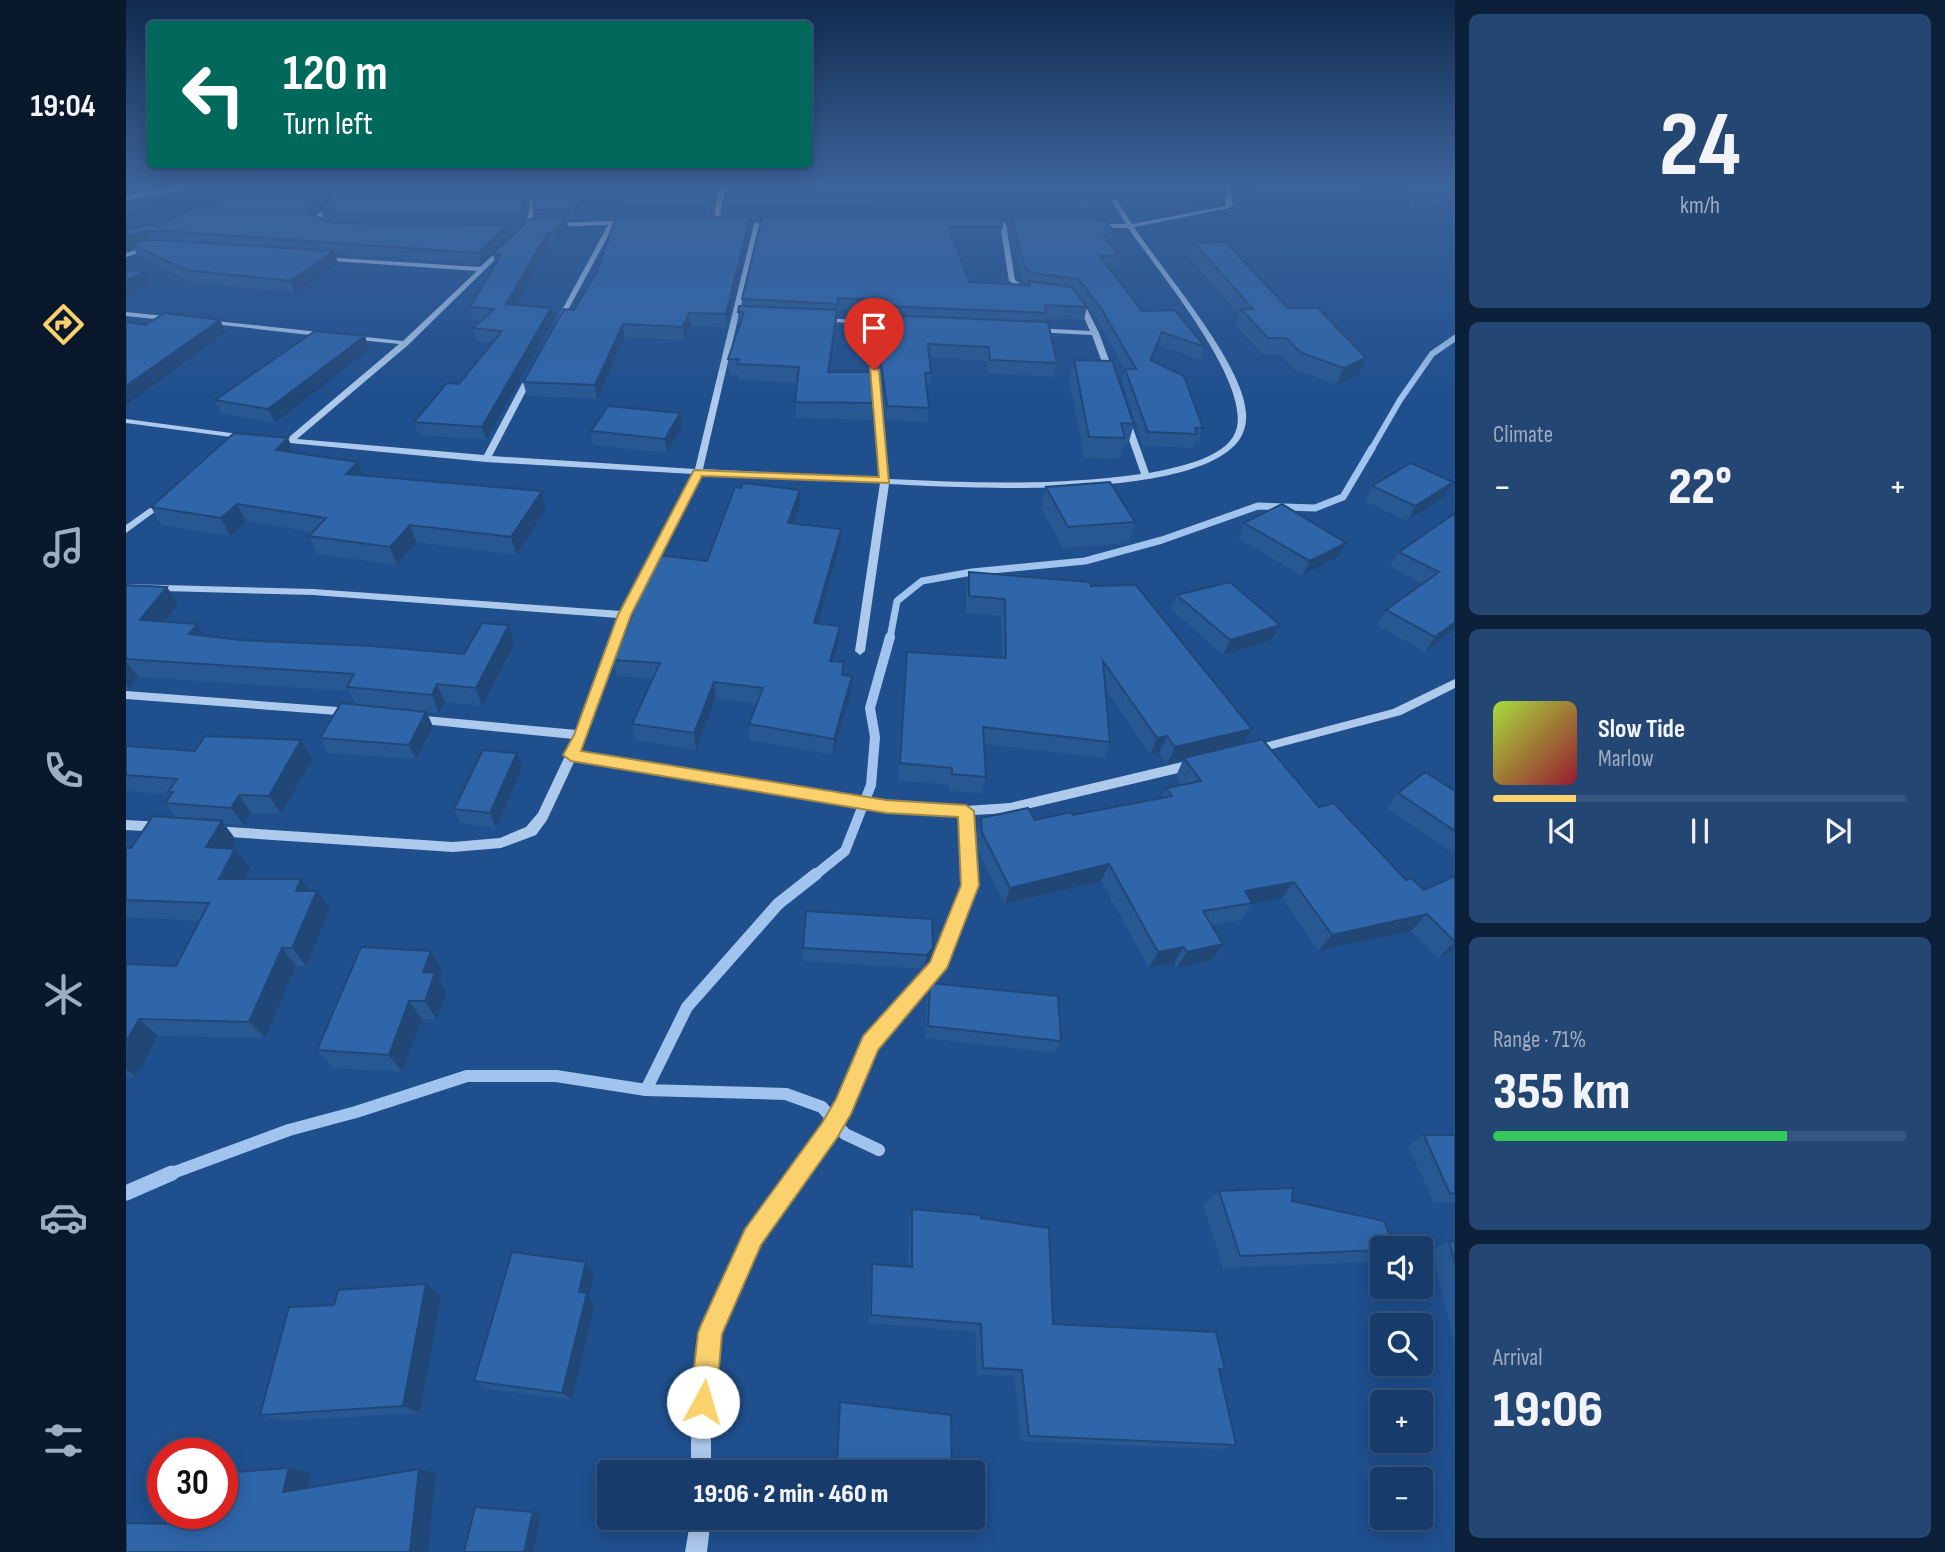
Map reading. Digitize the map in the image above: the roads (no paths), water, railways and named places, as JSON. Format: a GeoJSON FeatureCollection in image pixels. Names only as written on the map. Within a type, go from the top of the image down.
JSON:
{"type":"FeatureCollection","features":[{"type":"Feature","properties":{"kind":"street"},"geometry":{"type":"LineString","coordinates":[[290,441],[404,343],[497,254]]}},
{"type":"Feature","properties":{"kind":"street"},"geometry":{"type":"LineString","coordinates":[[555,329],[595,254]]}},
{"type":"Feature","properties":{"kind":"street"},"geometry":{"type":"LineString","coordinates":[[126,825],[453,847],[501,843],[531,831],[543,816],[581,735],[624,615],[698,473],[749,254]]}},
{"type":"Feature","properties":{"kind":"street"},"geometry":{"type":"LineString","coordinates":[[1008,254],[1012,281],[1031,292],[1044,293]]}},
{"type":"Feature","properties":{"kind":"street"},"geometry":{"type":"LineString","coordinates":[[126,421],[247,437],[486,459],[698,473],[1011,485],[1104,481],[1167,472],[1223,453],[1234,443],[1242,429],[1243,415],[1237,387],[1221,354],[1150,254]]}},
{"type":"Feature","properties":{"kind":"street"},"geometry":{"type":"LineString","coordinates":[[315,258],[481,269]]}},
{"type":"Feature","properties":{"kind":"street"},"geometry":{"type":"LineString","coordinates":[[1071,296],[1080,300],[1112,380]]}},
{"type":"Feature","properties":{"kind":"street"},"geometry":{"type":"LineString","coordinates":[[126,314],[180,319]]}},
{"type":"Feature","properties":{"kind":"street"},"geometry":{"type":"LineString","coordinates":[[733,316],[747,317]]}},
{"type":"Feature","properties":{"kind":"street"},"geometry":{"type":"LineString","coordinates":[[817,320],[900,324]]}},
{"type":"Feature","properties":{"kind":"street"},"geometry":{"type":"LineString","coordinates":[[194,321],[404,343]]}},
{"type":"Feature","properties":{"kind":"street"},"geometry":{"type":"LineString","coordinates":[[1026,330],[1095,333]]}},
{"type":"Feature","properties":{"kind":"street"},"geometry":{"type":"LineString","coordinates":[[486,459],[536,365]]}},
{"type":"Feature","properties":{"kind":"street"},"geometry":{"type":"LineString","coordinates":[[860,651],[885,481],[874,370]]}},
{"type":"Feature","properties":{"kind":"street"},"geometry":{"type":"LineString","coordinates":[[1125,416],[1146,475]]}},
{"type":"Feature","properties":{"kind":"street"},"geometry":{"type":"LineString","coordinates":[[236,445],[247,437]]}},
{"type":"Feature","properties":{"kind":"street"},"geometry":{"type":"LineString","coordinates":[[126,530],[170,496]]}},
{"type":"Feature","properties":{"kind":"street"},"geometry":{"type":"LineString","coordinates":[[126,587],[313,592],[624,615]]}},
{"type":"Feature","properties":{"kind":"street"},"geometry":{"type":"LineString","coordinates":[[1239,753],[1397,712],[1455,683]]}},
{"type":"Feature","properties":{"kind":"street"},"geometry":{"type":"LineString","coordinates":[[126,695],[362,713]]}},
{"type":"Feature","properties":{"kind":"street"},"geometry":{"type":"LineString","coordinates":[[403,717],[581,735]]}},
{"type":"Feature","properties":{"kind":"street"},"geometry":{"type":"LineString","coordinates":[[571,755],[856,802],[966,811],[1010,808],[1212,760]]}},
{"type":"Feature","properties":{"kind":"street"},"geometry":{"type":"LineString","coordinates":[[701,1460],[701,1426],[710,1333],[753,1237],[830,1131],[844,1107],[870,1043],[938,968],[970,885],[966,811]]}},
{"type":"Feature","properties":{"kind":"street"},"geometry":{"type":"LineString","coordinates":[[696,1552],[699,1530]]}},
{"type":"Feature","properties":{"kind":"waterway"},"geometry":{"type":"LineString","coordinates":[[1371,450],[1400,400],[1432,354],[1455,338]]}},
{"type":"Feature","properties":{"kind":"waterway"},"geometry":{"type":"LineString","coordinates":[[890,638],[897,601],[922,581],[972,572],[1085,561],[1162,540],[1258,506],[1315,508],[1343,497],[1372,448]]}},
{"type":"Feature","properties":{"kind":"waterway"},"geometry":{"type":"LineString","coordinates":[[814,876],[845,851],[871,785],[875,737],[870,708],[890,637]]}},
{"type":"Feature","properties":{"kind":"waterway"},"geometry":{"type":"LineString","coordinates":[[646,1090],[687,1007],[778,904],[816,874]]}},
{"type":"Feature","properties":{"kind":"waterway"},"geometry":{"type":"LineString","coordinates":[[170,1174],[289,1130],[356,1112],[467,1076],[556,1076],[646,1090]]}},
{"type":"Feature","properties":{"kind":"waterway"},"geometry":{"type":"LineString","coordinates":[[646,1090],[786,1094],[822,1107],[845,1134],[879,1150]]}},
{"type":"Feature","properties":{"kind":"waterway"},"geometry":{"type":"LineString","coordinates":[[126,1193],[170,1174]]}}]}
